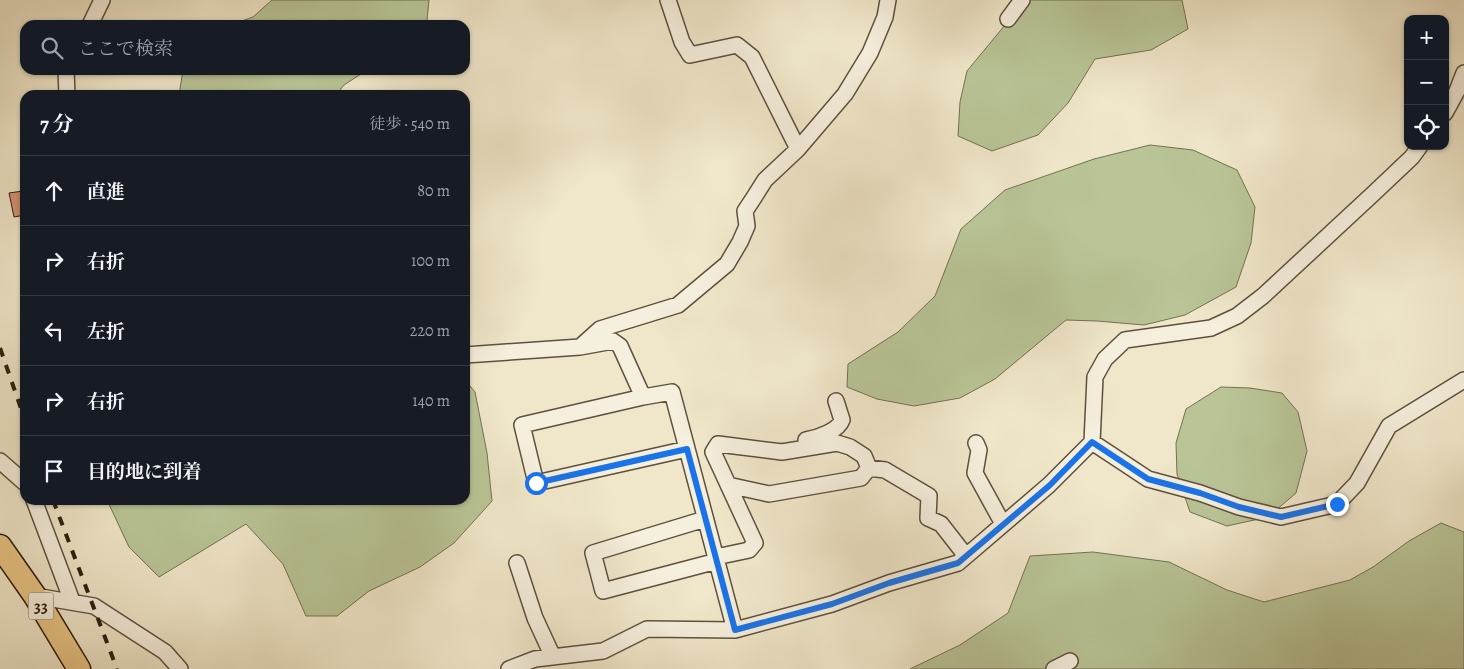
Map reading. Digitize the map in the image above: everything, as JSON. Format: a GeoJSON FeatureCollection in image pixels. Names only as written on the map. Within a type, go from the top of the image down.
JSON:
{"type":"FeatureCollection","features":[{"type":"Feature","properties":{"kind":"main road","name":"33"},"geometry":{"type":"LineString","coordinates":[[0,546],[34,596],[79,669]]}},
{"type":"Feature","properties":{"kind":"street"},"geometry":{"type":"LineString","coordinates":[[92,20],[102,0]]}},
{"type":"Feature","properties":{"kind":"street"},"geometry":{"type":"LineString","coordinates":[[668,0],[682,42],[690,55],[736,46],[752,57],[798,149]]}},
{"type":"Feature","properties":{"kind":"street"},"geometry":{"type":"LineString","coordinates":[[580,347],[600,329],[678,305],[727,264],[747,226],[746,211],[752,199],[765,180],[798,149],[845,94],[870,53],[885,17],[888,0]]}},
{"type":"Feature","properties":{"kind":"street"},"geometry":{"type":"LineString","coordinates":[[1008,19],[1022,0]]}},
{"type":"Feature","properties":{"kind":"street"},"geometry":{"type":"LineString","coordinates":[[1449,105],[1457,92],[1464,73]]}},
{"type":"Feature","properties":{"kind":"street"},"geometry":{"type":"LineString","coordinates":[[66,75],[68,90]]}},
{"type":"Feature","properties":{"kind":"street"},"geometry":{"type":"LineString","coordinates":[[508,669],[535,659],[603,651],[647,629],[735,630],[832,604],[889,583],[958,563],[1050,485],[1092,442],[1095,377],[1105,358],[1125,340],[1211,328],[1237,316],[1263,296],[1412,157],[1417,150]]}},
{"type":"Feature","properties":{"kind":"street"},"geometry":{"type":"LineString","coordinates":[[470,356],[580,347],[613,341],[620,346],[643,397]]}},
{"type":"Feature","properties":{"kind":"street"},"geometry":{"type":"LineString","coordinates":[[1092,442],[1148,479],[1200,493],[1239,507],[1281,517],[1337,504],[1357,483],[1389,426],[1464,380]]}},
{"type":"Feature","properties":{"kind":"street"},"geometry":{"type":"LineString","coordinates":[[687,449],[536,483],[522,425],[672,392],[735,630]]}},
{"type":"Feature","properties":{"kind":"street"},"geometry":{"type":"LineString","coordinates":[[776,452],[785,445],[817,438],[840,425],[842,420],[836,401]]}},
{"type":"Feature","properties":{"kind":"street"},"geometry":{"type":"LineString","coordinates":[[705,519],[593,552],[603,591],[749,550],[755,544],[713,452],[718,444],[782,452],[837,443],[850,447],[864,456],[869,468]]}},
{"type":"Feature","properties":{"kind":"street"},"geometry":{"type":"LineString","coordinates":[[976,443],[980,450],[975,472],[1002,524]]}},
{"type":"Feature","properties":{"kind":"street"},"geometry":{"type":"LineString","coordinates":[[0,461],[20,479]]}},
{"type":"Feature","properties":{"kind":"street"},"geometry":{"type":"LineString","coordinates":[[728,485],[769,494],[861,478],[869,468]]}},
{"type":"Feature","properties":{"kind":"street"},"geometry":{"type":"LineString","coordinates":[[869,468],[885,470],[929,496],[928,518],[941,524],[966,556]]}},
{"type":"Feature","properties":{"kind":"street"},"geometry":{"type":"LineString","coordinates":[[36,505],[72,602]]}},
{"type":"Feature","properties":{"kind":"street"},"geometry":{"type":"LineString","coordinates":[[517,563],[535,618],[553,657]]}},
{"type":"Feature","properties":{"kind":"street"},"geometry":{"type":"LineString","coordinates":[[34,596],[94,606],[165,652],[180,669]]}},
{"type":"Feature","properties":{"kind":"street"},"geometry":{"type":"LineString","coordinates":[[1054,669],[1070,662]]}},
{"type":"Feature","properties":{"kind":"green space"},"geometry":{"type":"Polygon","coordinates":[[[272,0],[429,0],[427,20],[245,20],[253,17],[272,0]]]}},
{"type":"Feature","properties":{"kind":"green space"},"geometry":{"type":"Polygon","coordinates":[[[1029,0],[1182,0],[1188,29],[1151,50],[1095,59],[1068,103],[1038,135],[992,151],[958,136],[960,102],[967,71],[1024,2],[1029,0]]]}},
{"type":"Feature","properties":{"kind":"green space"},"geometry":{"type":"Polygon","coordinates":[[[182,75],[359,75],[340,90],[180,90],[182,75]]]}},
{"type":"Feature","properties":{"kind":"green space"},"geometry":{"type":"Polygon","coordinates":[[[1150,145],[1193,150],[1237,170],[1255,207],[1251,243],[1236,287],[1185,315],[1144,325],[1066,320],[995,379],[960,398],[914,406],[877,399],[847,387],[848,364],[898,332],[935,296],[961,229],[1005,190],[1094,159],[1150,145]]]}},
{"type":"Feature","properties":{"kind":"green space"},"geometry":{"type":"Polygon","coordinates":[[[470,386],[475,392],[487,453],[492,501],[454,543],[420,567],[369,591],[337,616],[306,616],[283,564],[246,524],[159,577],[129,547],[109,505],[470,505],[470,386]]]}},
{"type":"Feature","properties":{"kind":"green space"},"geometry":{"type":"Polygon","coordinates":[[[1221,387],[1250,388],[1282,393],[1298,412],[1307,451],[1296,493],[1268,517],[1227,526],[1190,512],[1177,474],[1176,443],[1186,409],[1221,387]]]}},
{"type":"Feature","properties":{"kind":"green space"},"geometry":{"type":"Polygon","coordinates":[[[1441,523],[1464,532],[1464,669],[910,669],[960,645],[1008,613],[1030,556],[1093,552],[1169,562],[1227,590],[1264,602],[1350,580],[1373,567],[1409,541],[1441,523]]]}},
{"type":"Feature","properties":{"kind":"building"},"geometry":{"type":"Polygon","coordinates":[[[20,191],[20,216],[14,217],[9,193],[20,191]]]}},
{"type":"Feature","properties":{"kind":"railway"},"geometry":{"type":"LineString","coordinates":[[0,348],[20,406]]}},
{"type":"Feature","properties":{"kind":"railway"},"geometry":{"type":"LineString","coordinates":[[55,505],[117,669]]}},
{"type":"Feature","properties":{"kind":"route"},"geometry":{"type":"LineString","coordinates":[[536,483],[687,449],[735,630],[832,604],[889,583],[958,563],[1032,498],[1050,485],[1092,442],[1148,479],[1200,493],[1239,507],[1281,517],[1337,504]]}}]}
